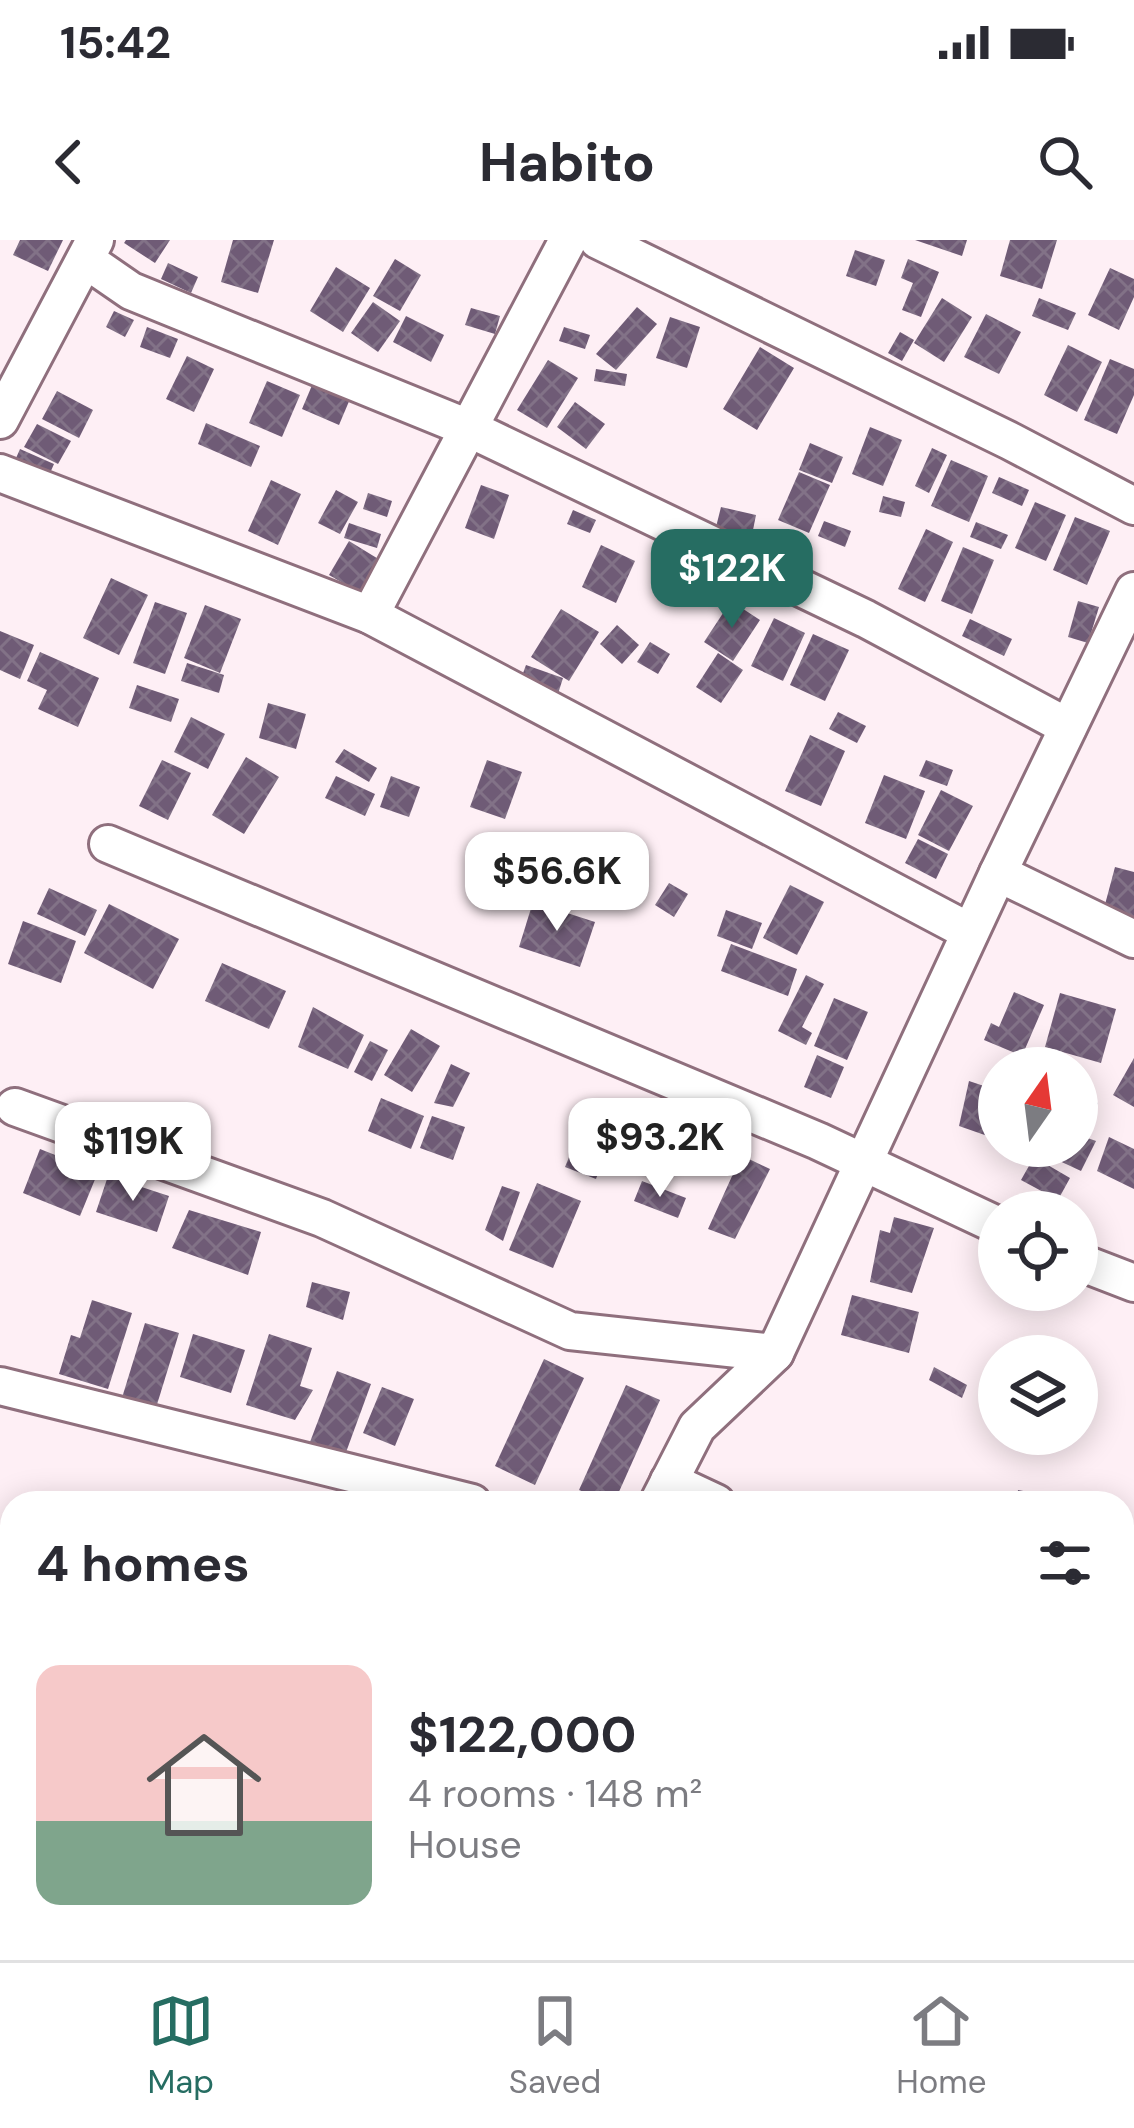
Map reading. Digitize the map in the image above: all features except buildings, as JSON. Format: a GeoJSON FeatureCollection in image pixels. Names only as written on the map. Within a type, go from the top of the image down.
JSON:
{"type":"FeatureCollection","features":[{"type":"Feature","properties":{"kind":"street"},"geometry":{"type":"LineString","coordinates":[[370,615],[568,240]]}},
{"type":"Feature","properties":{"kind":"street"},"geometry":{"type":"LineString","coordinates":[[598,240],[1134,506]]}},
{"type":"Feature","properties":{"kind":"street"},"geometry":{"type":"LineString","coordinates":[[0,420],[90,250],[131,291],[468,428],[866,619],[1068,728]]}},
{"type":"Feature","properties":{"kind":"street"},"geometry":{"type":"LineString","coordinates":[[0,473],[370,615],[970,932]]}},
{"type":"Feature","properties":{"kind":"street"},"geometry":{"type":"LineString","coordinates":[[664,1491],[697,1427],[775,1353],[1134,591]]}},
{"type":"Feature","properties":{"kind":"street"},"geometry":{"type":"LineString","coordinates":[[108,844],[862,1162],[978,1216]]}},
{"type":"Feature","properties":{"kind":"street"},"geometry":{"type":"LineString","coordinates":[[998,873],[1134,939]]}},
{"type":"Feature","properties":{"kind":"street"},"geometry":{"type":"LineString","coordinates":[[15,1106],[322,1218],[570,1331],[775,1353]]}},
{"type":"Feature","properties":{"kind":"street"},"geometry":{"type":"LineString","coordinates":[[1098,1270],[1134,1283]]}},
{"type":"Feature","properties":{"kind":"street"},"geometry":{"type":"LineString","coordinates":[[0,1386],[424,1491]]}}]}
